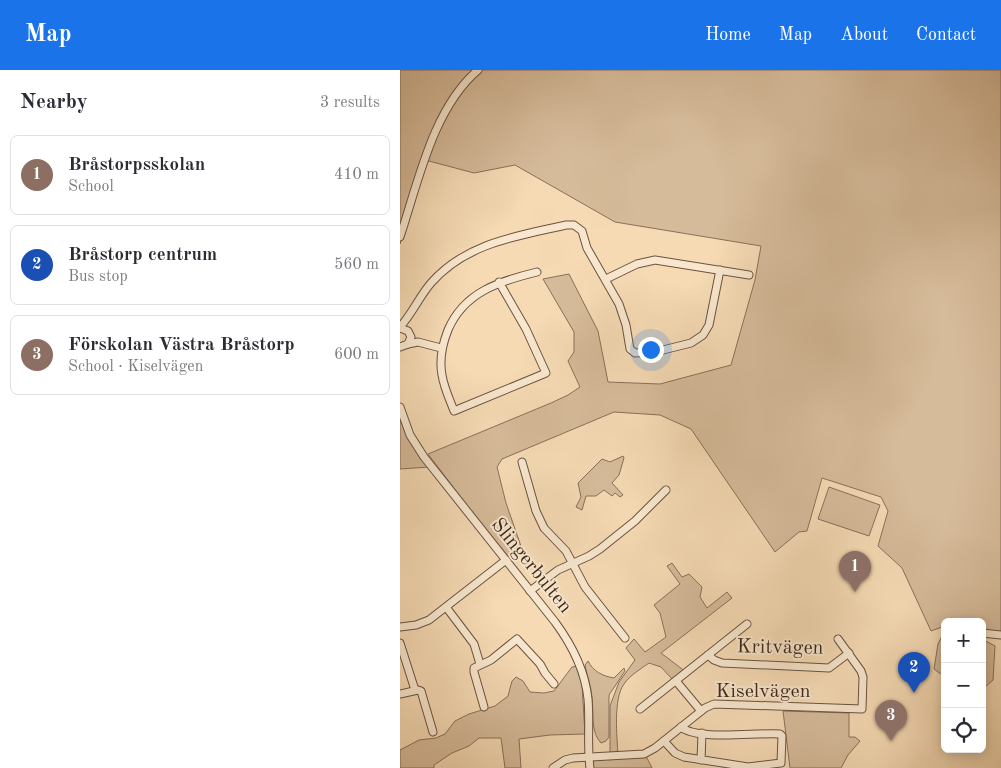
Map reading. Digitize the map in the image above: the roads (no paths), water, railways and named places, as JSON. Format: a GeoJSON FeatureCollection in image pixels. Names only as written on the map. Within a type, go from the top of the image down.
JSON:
{"type":"FeatureCollection","features":[{"type":"Feature","properties":{"kind":"street"},"geometry":{"type":"LineString","coordinates":[[400,237],[438,127],[462,87],[478,70]]}},
{"type":"Feature","properties":{"kind":"street"},"geometry":{"type":"LineString","coordinates":[[418,342],[409,332],[400,328],[431,283],[446,268],[463,256],[494,242],[561,226],[571,224],[580,228],[588,248],[622,311],[630,350],[637,354],[651,353],[691,343],[703,335],[709,324],[720,270]]}},
{"type":"Feature","properties":{"kind":"street"},"geometry":{"type":"LineString","coordinates":[[606,279],[638,264],[655,260],[749,275]]}},
{"type":"Feature","properties":{"kind":"street"},"geometry":{"type":"LineString","coordinates":[[499,282],[526,329],[546,373],[454,412],[442,377],[442,348],[450,325],[464,304],[478,293],[499,282],[537,272]]}},
{"type":"Feature","properties":{"kind":"street"},"geometry":{"type":"LineString","coordinates":[[400,354],[404,346],[411,339],[409,316]]}},
{"type":"Feature","properties":{"kind":"street"},"geometry":{"type":"LineString","coordinates":[[404,346],[418,342],[442,348]]}},
{"type":"Feature","properties":{"kind":"street","name":"Slingerbulten"},"geometry":{"type":"LineString","coordinates":[[400,407],[410,435],[418,449],[563,633],[575,653],[582,671],[588,698],[589,764]]}},
{"type":"Feature","properties":{"kind":"street"},"geometry":{"type":"LineString","coordinates":[[522,462],[540,521],[549,535],[566,551],[585,587],[625,638]]}},
{"type":"Feature","properties":{"kind":"street"},"geometry":{"type":"LineString","coordinates":[[530,591],[551,574],[589,556],[607,544],[666,490]]}},
{"type":"Feature","properties":{"kind":"street"},"geometry":{"type":"LineString","coordinates":[[400,627],[423,623],[506,560]]}},
{"type":"Feature","properties":{"kind":"street"},"geometry":{"type":"LineString","coordinates":[[446,607],[474,644],[480,664]]}},
{"type":"Feature","properties":{"kind":"street","name":"Kritvägen"},"geometry":{"type":"LineString","coordinates":[[640,709],[747,624]]}},
{"type":"Feature","properties":{"kind":"street"},"geometry":{"type":"LineString","coordinates":[[986,633],[1001,635]]}},
{"type":"Feature","properties":{"kind":"street"},"geometry":{"type":"LineString","coordinates":[[484,707],[474,668],[491,660],[517,639],[540,664],[554,684]]}},
{"type":"Feature","properties":{"kind":"street"},"geometry":{"type":"LineString","coordinates":[[838,639],[850,653]]}},
{"type":"Feature","properties":{"kind":"street"},"geometry":{"type":"LineString","coordinates":[[400,643],[415,690]]}},
{"type":"Feature","properties":{"kind":"street","name":"Kiselvägen"},"geometry":{"type":"LineString","coordinates":[[553,768],[569,758],[589,764],[644,754],[652,750],[710,705],[721,703],[862,709],[862,673],[850,653]]}},
{"type":"Feature","properties":{"kind":"street","name":"Kritvägen"},"geometry":{"type":"LineString","coordinates":[[708,656],[722,663],[829,668],[850,653]]}},
{"type":"Feature","properties":{"kind":"street"},"geometry":{"type":"LineString","coordinates":[[676,681],[701,711]]}},
{"type":"Feature","properties":{"kind":"street"},"geometry":{"type":"LineString","coordinates":[[400,694],[415,690],[421,691],[433,732]]}},
{"type":"Feature","properties":{"kind":"street"},"geometry":{"type":"LineString","coordinates":[[664,741],[679,756],[748,767],[782,763],[782,736],[780,734],[702,733],[688,732],[681,727]]}},
{"type":"Feature","properties":{"kind":"street"},"geometry":{"type":"LineString","coordinates":[[701,760],[702,733]]}},
{"type":"Feature","properties":{"kind":"place","name":"Bråstorpsskolan"},"geometry":{"type":"Point","coordinates":[855,592]}},
{"type":"Feature","properties":{"kind":"place","name":"Bråstorp centrum"},"geometry":{"type":"Point","coordinates":[914,693]}},
{"type":"Feature","properties":{"kind":"place","name":"Förskolan Västra Bråstorp"},"geometry":{"type":"Point","coordinates":[891,741]}}]}
